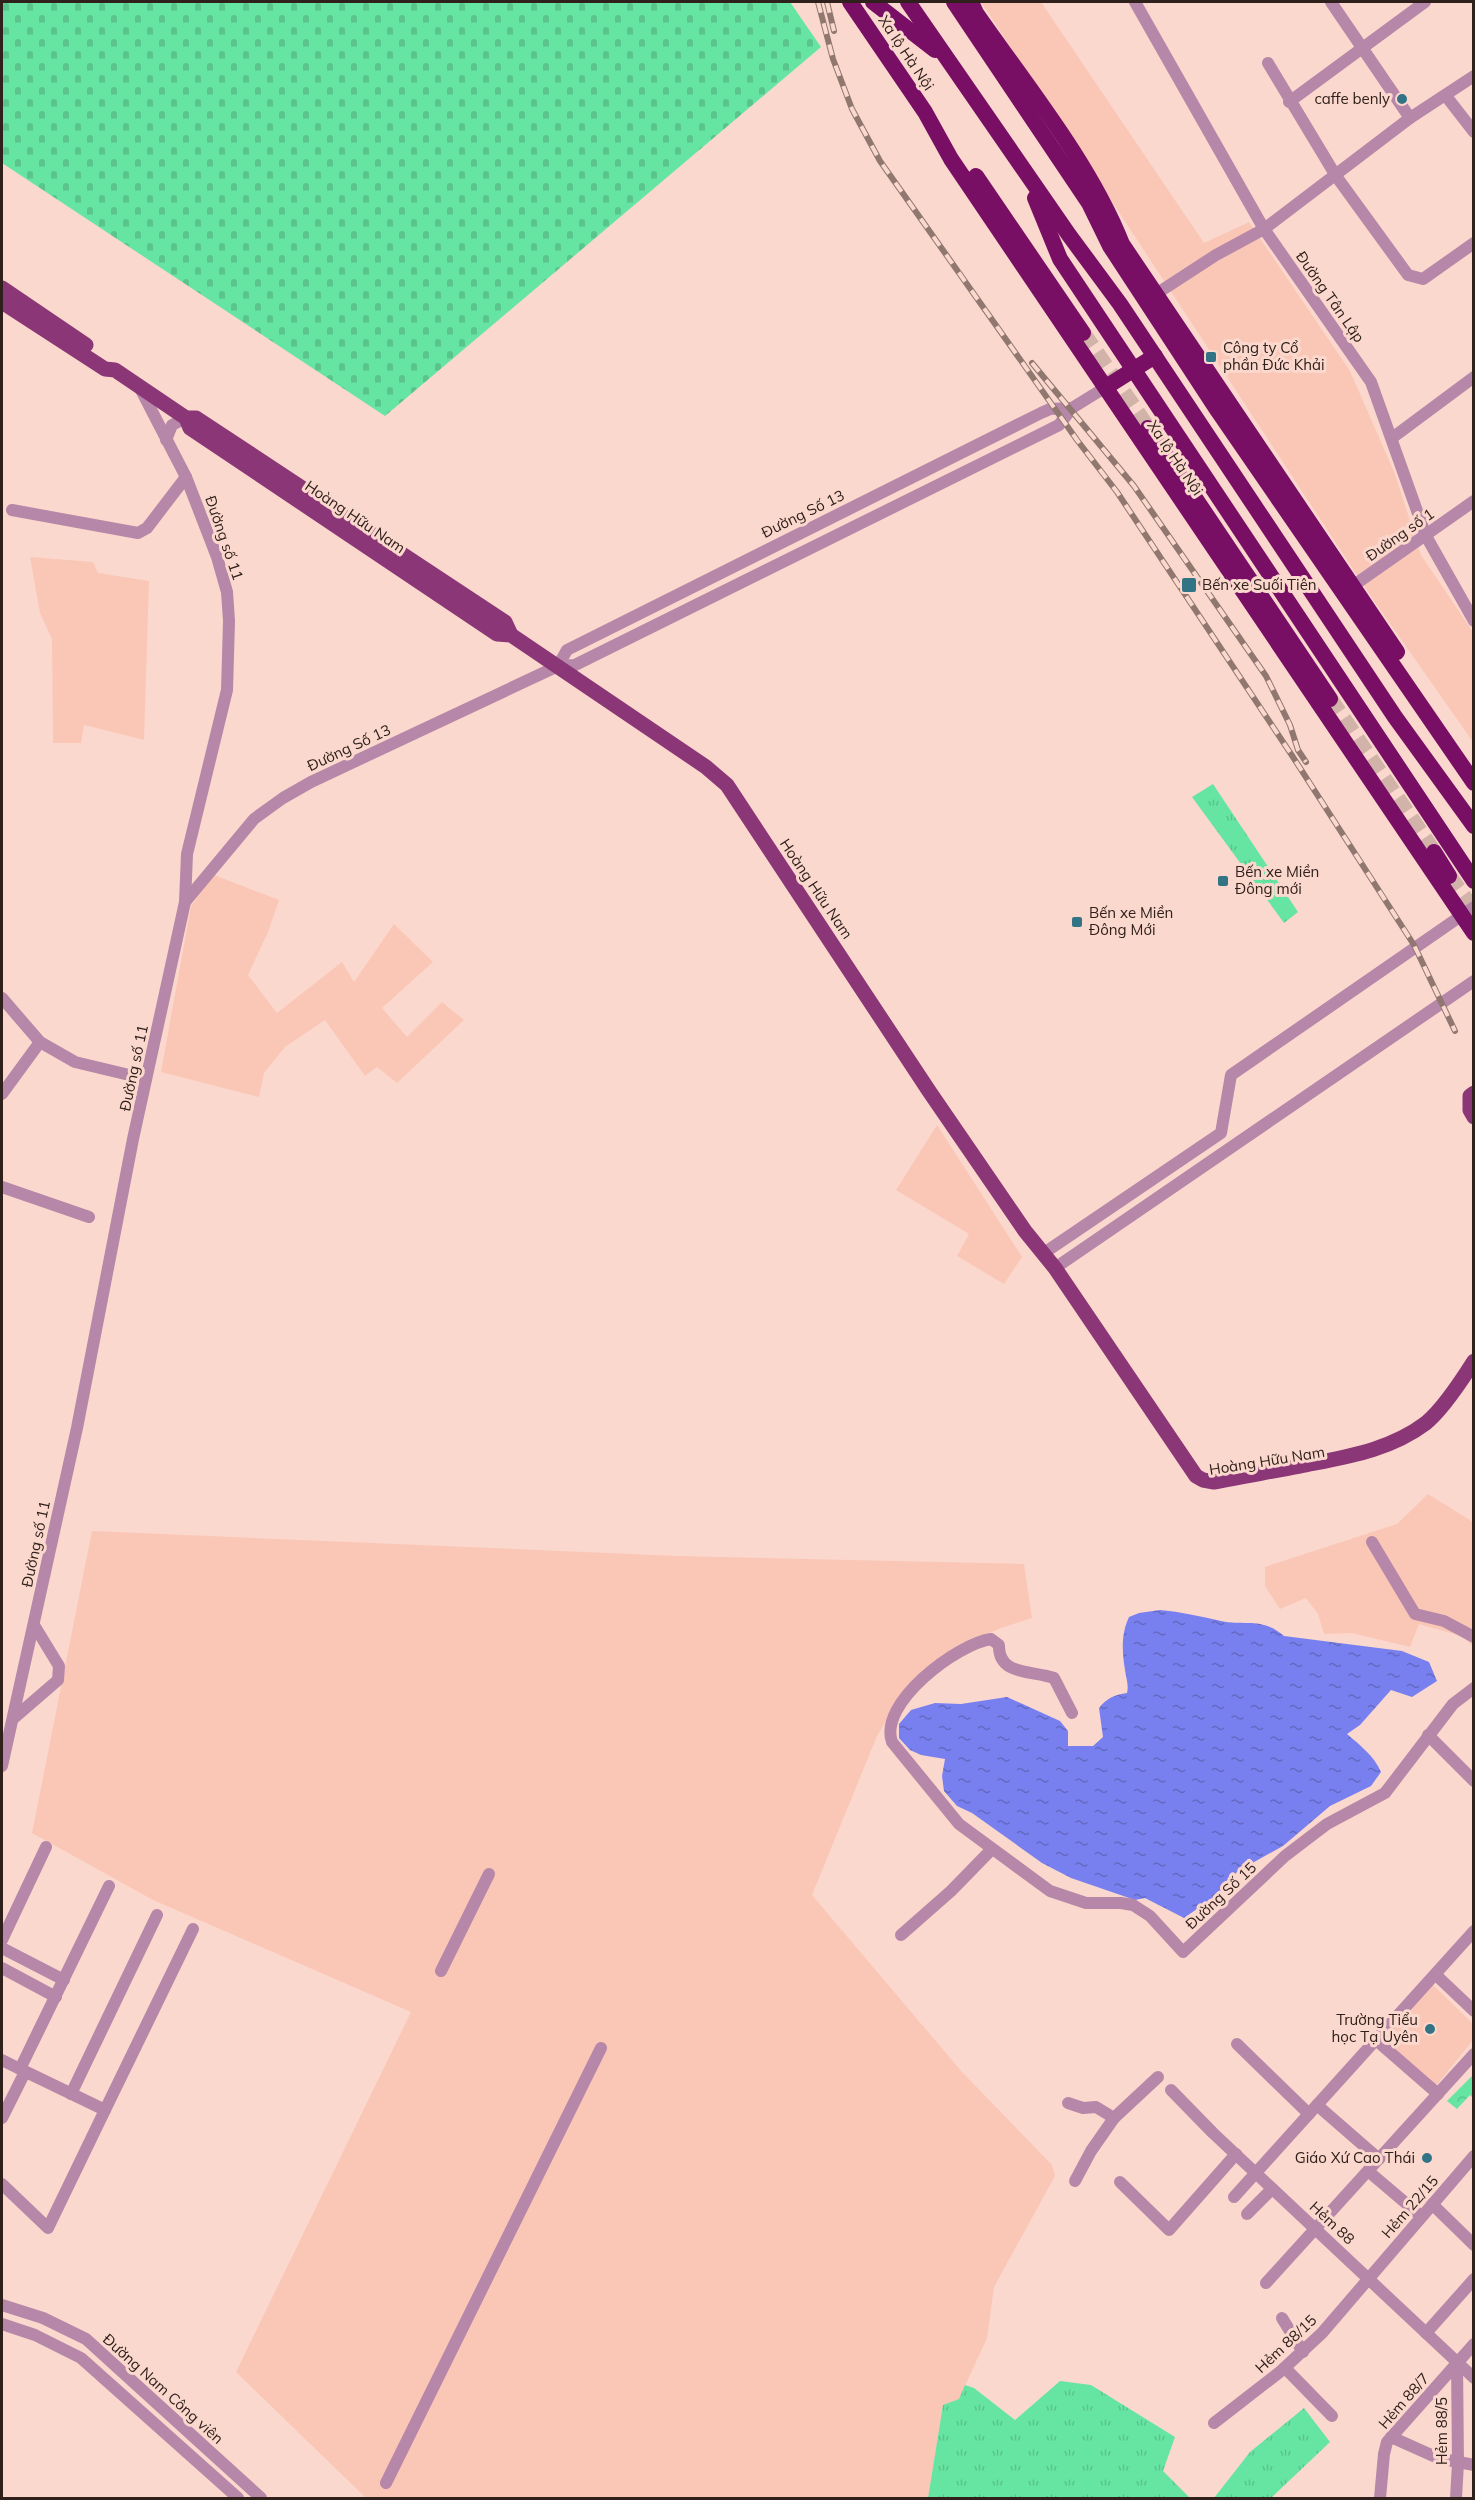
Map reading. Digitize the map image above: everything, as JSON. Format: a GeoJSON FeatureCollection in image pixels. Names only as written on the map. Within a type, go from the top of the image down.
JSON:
{"type":"FeatureCollection","features":[{"type":"Feature","properties":{"kind":"highway","name":"Xa lộ Hà Nội"},"geometry":{"type":"LineString","coordinates":[[850,2],[924,112],[951,159],[1467,911],[1473,933]]}},
{"type":"Feature","properties":{"kind":"highway"},"geometry":{"type":"LineString","coordinates":[[873,2],[952,64]]}},
{"type":"Feature","properties":{"kind":"highway","name":"Xa lộ Hà Nội"},"geometry":{"type":"LineString","coordinates":[[908,2],[1069,235],[1120,304],[1395,717],[1473,826]]}},
{"type":"Feature","properties":{"kind":"highway"},"geometry":{"type":"LineString","coordinates":[[954,2],[976,13],[1082,167],[1108,208],[1122,244],[1348,590]]}},
{"type":"Feature","properties":{"kind":"highway"},"geometry":{"type":"LineString","coordinates":[[966,6],[1089,203],[1110,246],[1446,733],[1473,765]]}},
{"type":"Feature","properties":{"kind":"highway"},"geometry":{"type":"LineString","coordinates":[[924,112],[959,151],[1083,333]]}},
{"type":"Feature","properties":{"kind":"highway","name":"Xa lộ Hà Nội"},"geometry":{"type":"LineString","coordinates":[[1020,161],[1060,259],[1473,880]]}},
{"type":"Feature","properties":{"kind":"highway"},"geometry":{"type":"LineString","coordinates":[[1106,387],[1155,356]]}},
{"type":"Feature","properties":{"kind":"highway"},"geometry":{"type":"LineString","coordinates":[[1148,428],[1330,699]]}},
{"type":"Feature","properties":{"kind":"highway"},"geometry":{"type":"LineString","coordinates":[[1446,733],[1473,783]]}},
{"type":"Feature","properties":{"kind":"highway"},"geometry":{"type":"LineString","coordinates":[[1434,852],[1449,876]]}},
{"type":"Feature","properties":{"kind":"main road","name":"Hoàng Hữu Nam"},"geometry":{"type":"LineString","coordinates":[[2,288],[110,361],[115,370],[186,418],[196,418],[505,622],[511,635],[706,767],[727,785],[801,899],[1025,1231],[1055,1268],[1189,1468],[1203,1480],[1214,1482],[1380,1449],[1405,1437],[1428,1421],[1464,1378],[1473,1361]]}},
{"type":"Feature","properties":{"kind":"main road","name":"Hoàng Hữu Nam"},"geometry":{"type":"LineString","coordinates":[[2,302],[105,369],[115,370]]}},
{"type":"Feature","properties":{"kind":"main road"},"geometry":{"type":"LineString","coordinates":[[1473,1093],[1470,1096],[1470,1110],[1473,1118]]}},
{"type":"Feature","properties":{"kind":"main road","name":"Hoàng Hữu Nam"},"geometry":{"type":"LineString","coordinates":[[1025,1231],[1036,1258],[1183,1474],[1201,1488],[1214,1490],[1344,1467],[1383,1456],[1407,1445],[1433,1428],[1453,1406],[1473,1377]]}},
{"type":"Feature","properties":{"kind":"street","name":"Đường Tân Lập"},"geometry":{"type":"LineString","coordinates":[[1135,2],[1264,229],[1371,382],[1426,536],[1473,618]]}},
{"type":"Feature","properties":{"kind":"street"},"geometry":{"type":"LineString","coordinates":[[1331,2],[1410,118]]}},
{"type":"Feature","properties":{"kind":"street"},"geometry":{"type":"LineString","coordinates":[[1289,102],[1425,2]]}},
{"type":"Feature","properties":{"kind":"street"},"geometry":{"type":"LineString","coordinates":[[1268,63],[1289,102],[1336,176],[1408,275],[1423,279],[1473,243]]}},
{"type":"Feature","properties":{"kind":"street"},"geometry":{"type":"LineString","coordinates":[[1156,294],[1216,255],[1264,229],[1410,118],[1473,76]]}},
{"type":"Feature","properties":{"kind":"street"},"geometry":{"type":"LineString","coordinates":[[1446,96],[1473,132]]}},
{"type":"Feature","properties":{"kind":"street"},"geometry":{"type":"LineString","coordinates":[[1392,438],[1473,377]]}},
{"type":"Feature","properties":{"kind":"street","name":"Đường số 11"},"geometry":{"type":"LineString","coordinates":[[2,1766],[77,1428],[146,1079],[185,902],[187,854],[227,690],[230,644],[227,592],[203,516],[186,477],[140,387]]}},
{"type":"Feature","properties":{"kind":"street","name":"Đường Số 13"},"geometry":{"type":"LineString","coordinates":[[185,902],[254,819],[283,798],[340,768],[558,666],[576,664],[1059,425],[1072,408],[1106,387]]}},
{"type":"Feature","properties":{"kind":"street","name":"Đường Số 13"},"geometry":{"type":"LineString","coordinates":[[558,666],[567,650],[902,481],[1050,409],[1072,408]]}},
{"type":"Feature","properties":{"kind":"street"},"geometry":{"type":"LineString","coordinates":[[166,440],[172,426],[186,418]]}},
{"type":"Feature","properties":{"kind":"street"},"geometry":{"type":"LineString","coordinates":[[12,510],[138,533],[147,528],[186,477]]}},
{"type":"Feature","properties":{"kind":"street"},"geometry":{"type":"LineString","coordinates":[[902,481],[911,498]]}},
{"type":"Feature","properties":{"kind":"street","name":"Đường số 1"},"geometry":{"type":"LineString","coordinates":[[1348,590],[1473,501]]}},
{"type":"Feature","properties":{"kind":"street"},"geometry":{"type":"LineString","coordinates":[[1044,1253],[1221,1133],[1231,1075],[1467,911]]}},
{"type":"Feature","properties":{"kind":"street"},"geometry":{"type":"LineString","coordinates":[[1055,1268],[1473,981]]}},
{"type":"Feature","properties":{"kind":"street"},"geometry":{"type":"LineString","coordinates":[[2,998],[40,1042],[75,1062],[146,1079]]}},
{"type":"Feature","properties":{"kind":"street"},"geometry":{"type":"LineString","coordinates":[[2,1094],[40,1042]]}},
{"type":"Feature","properties":{"kind":"street"},"geometry":{"type":"LineString","coordinates":[[2,1187],[89,1217]]}},
{"type":"Feature","properties":{"kind":"street"},"geometry":{"type":"LineString","coordinates":[[1372,1542],[1415,1614],[1444,1621],[1473,1637]]}},
{"type":"Feature","properties":{"kind":"street"},"geometry":{"type":"LineString","coordinates":[[14,1718],[58,1680],[60,1673],[59,1666],[34,1625]]}},
{"type":"Feature","properties":{"kind":"street","name":"Đường Số 15"},"geometry":{"type":"LineString","coordinates":[[1072,1713],[1054,1678],[1004,1665],[1000,1659],[997,1641],[984,1640],[961,1651],[925,1676],[894,1716],[890,1727],[892,1742],[959,1824],[1050,1891],[1065,1898],[1086,1903],[1121,1903],[1142,1910],[1184,1952],[1285,1856],[1328,1824],[1384,1793],[1453,1704],[1473,1688]]}},
{"type":"Feature","properties":{"kind":"street"},"geometry":{"type":"LineString","coordinates":[[1428,1735],[1473,1781]]}},
{"type":"Feature","properties":{"kind":"street"},"geometry":{"type":"LineString","coordinates":[[2,1940],[46,1847]]}},
{"type":"Feature","properties":{"kind":"street"},"geometry":{"type":"LineString","coordinates":[[901,1935],[951,1891],[992,1849]]}},
{"type":"Feature","properties":{"kind":"street"},"geometry":{"type":"LineString","coordinates":[[441,1971],[489,1874]]}},
{"type":"Feature","properties":{"kind":"street"},"geometry":{"type":"LineString","coordinates":[[2,2118],[56,1996],[109,1886]]}},
{"type":"Feature","properties":{"kind":"street"},"geometry":{"type":"LineString","coordinates":[[71,2094],[157,1915]]}},
{"type":"Feature","properties":{"kind":"street"},"geometry":{"type":"LineString","coordinates":[[2,2184],[48,2228],[193,1929]]}},
{"type":"Feature","properties":{"kind":"street"},"geometry":{"type":"LineString","coordinates":[[1234,2198],[1473,1931]]}},
{"type":"Feature","properties":{"kind":"street"},"geometry":{"type":"LineString","coordinates":[[2,1948],[64,1980]]}},
{"type":"Feature","properties":{"kind":"street"},"geometry":{"type":"LineString","coordinates":[[2,1968],[56,1996]]}},
{"type":"Feature","properties":{"kind":"street"},"geometry":{"type":"LineString","coordinates":[[1436,1975],[1473,2011]]}},
{"type":"Feature","properties":{"kind":"street"},"geometry":{"type":"LineString","coordinates":[[1376,2040],[1438,2094]]}},
{"type":"Feature","properties":{"kind":"street"},"geometry":{"type":"LineString","coordinates":[[1237,2044],[1313,2109],[1379,2159]]}},
{"type":"Feature","properties":{"kind":"street"},"geometry":{"type":"LineString","coordinates":[[386,2483],[601,2048]]}},
{"type":"Feature","properties":{"kind":"street"},"geometry":{"type":"LineString","coordinates":[[1266,2283],[1473,2054]]}},
{"type":"Feature","properties":{"kind":"street"},"geometry":{"type":"LineString","coordinates":[[2,2060],[105,2110]]}},
{"type":"Feature","properties":{"kind":"street"},"geometry":{"type":"LineString","coordinates":[[1075,2181],[1091,2151],[1114,2118],[1158,2077]]}},
{"type":"Feature","properties":{"kind":"street","name":"Hẻm 88"},"geometry":{"type":"LineString","coordinates":[[1171,2091],[1473,2378]]}},
{"type":"Feature","properties":{"kind":"street"},"geometry":{"type":"LineString","coordinates":[[1068,2103],[1083,2108],[1096,2107],[1114,2118]]}},
{"type":"Feature","properties":{"kind":"street"},"geometry":{"type":"LineString","coordinates":[[1120,2182],[1169,2230],[1236,2154]]}},
{"type":"Feature","properties":{"kind":"street","name":"Hẻm 22/15"},"geometry":{"type":"LineString","coordinates":[[1369,2278],[1473,2156]]}},
{"type":"Feature","properties":{"kind":"street"},"geometry":{"type":"LineString","coordinates":[[1368,2171],[1421,2216]]}},
{"type":"Feature","properties":{"kind":"street"},"geometry":{"type":"LineString","coordinates":[[1247,2214],[1272,2188]]}},
{"type":"Feature","properties":{"kind":"street"},"geometry":{"type":"LineString","coordinates":[[1432,2204],[1473,2245]]}},
{"type":"Feature","properties":{"kind":"street","name":"Hẻm 88/15"},"geometry":{"type":"LineString","coordinates":[[1214,2423],[1303,2352],[1369,2278]]}},
{"type":"Feature","properties":{"kind":"street"},"geometry":{"type":"LineString","coordinates":[[1426,2333],[1473,2279]]}},
{"type":"Feature","properties":{"kind":"street","name":"Đường Nam Công viên"},"geometry":{"type":"LineString","coordinates":[[2,2305],[43,2318],[86,2339],[261,2499]]}},
{"type":"Feature","properties":{"kind":"street"},"geometry":{"type":"LineString","coordinates":[[1282,2318],[1303,2352]]}},
{"type":"Feature","properties":{"kind":"street","name":"Đường Nam Công viên"},"geometry":{"type":"LineString","coordinates":[[2,2324],[35,2335],[81,2358],[238,2499]]}},
{"type":"Feature","properties":{"kind":"street","name":"Hẻm 88/7"},"geometry":{"type":"LineString","coordinates":[[1380,2499],[1384,2454],[1391,2437],[1473,2344]]}},
{"type":"Feature","properties":{"kind":"street","name":"Hẻm 88/5"},"geometry":{"type":"LineString","coordinates":[[1456,2499],[1457,2363]]}},
{"type":"Feature","properties":{"kind":"street"},"geometry":{"type":"LineString","coordinates":[[1285,2368],[1332,2416]]}},
{"type":"Feature","properties":{"kind":"street"},"geometry":{"type":"LineString","coordinates":[[1391,2437],[1438,2458],[1473,2465]]}},
{"type":"Feature","properties":{"kind":"shaded area"},"geometry":{"type":"Polygon","coordinates":[[[981,2],[1041,2],[1204,243],[1249,222],[1350,371],[1395,474],[1421,555],[1473,632],[1473,742],[1372,598],[981,2]]]}},
{"type":"Feature","properties":{"kind":"shaded area"},"geometry":{"type":"Polygon","coordinates":[[[30,557],[93,562],[98,573],[149,581],[144,740],[84,725],[81,743],[53,743],[52,639],[40,613],[30,557]]]}},
{"type":"Feature","properties":{"kind":"shaded area"},"geometry":{"type":"Polygon","coordinates":[[[214,875],[279,900],[268,932],[248,975],[277,1013],[342,962],[354,982],[394,924],[433,962],[382,1008],[407,1037],[442,1002],[464,1020],[397,1083],[377,1067],[365,1076],[325,1020],[285,1047],[264,1073],[259,1097],[161,1072],[191,906],[214,875]]]}},
{"type":"Feature","properties":{"kind":"shaded area"},"geometry":{"type":"Polygon","coordinates":[[[937,1125],[1022,1257],[1004,1284],[957,1256],[969,1234],[896,1190],[937,1125]]]}},
{"type":"Feature","properties":{"kind":"shaded area"},"geometry":{"type":"Polygon","coordinates":[[[1428,1494],[1473,1522],[1473,1646],[1461,1636],[1419,1624],[1410,1647],[1352,1633],[1324,1634],[1318,1614],[1306,1598],[1280,1609],[1265,1586],[1265,1567],[1397,1524],[1428,1494]]]}},
{"type":"Feature","properties":{"kind":"shaded area"},"geometry":{"type":"Polygon","coordinates":[[[92,1531],[678,1556],[1024,1564],[1032,1618],[1001,1628],[955,1648],[888,1718],[877,1736],[812,1895],[962,2072],[1052,2165],[1055,2176],[994,2287],[987,2338],[959,2399],[943,2406],[928,2498],[366,2498],[236,2372],[411,2012],[153,1900],[32,1833],[92,1531]]]}},
{"type":"Feature","properties":{"kind":"shaded area","name":"Trường Tiểu học Tạ Uyên"},"geometry":{"type":"Polygon","coordinates":[[[1430,1982],[1473,2024],[1473,2040],[1435,2087],[1381,2035],[1430,1982]]]}},
{"type":"Feature","properties":{"kind":"green space"},"geometry":{"type":"Polygon","coordinates":[[[2,2],[790,2],[821,47],[385,416],[2,163],[2,2]]]}},
{"type":"Feature","properties":{"kind":"green space"},"geometry":{"type":"Polygon","coordinates":[[[1213,784],[1298,912],[1284,923],[1192,797],[1213,784]]]}},
{"type":"Feature","properties":{"kind":"green space"},"geometry":{"type":"Polygon","coordinates":[[[1473,2075],[1473,2098],[1470,2095],[1457,2109],[1447,2101],[1473,2075]]]}},
{"type":"Feature","properties":{"kind":"green space"},"geometry":{"type":"Polygon","coordinates":[[[1060,2381],[1091,2385],[1175,2437],[1163,2471],[1190,2498],[928,2498],[943,2405],[959,2399],[965,2385],[974,2388],[1015,2420],[1060,2381]]]}},
{"type":"Feature","properties":{"kind":"green space"},"geometry":{"type":"Polygon","coordinates":[[[1304,2408],[1330,2442],[1271,2498],[1214,2498],[1250,2452],[1304,2408]]]}},
{"type":"Feature","properties":{"kind":"water"},"geometry":{"type":"Polygon","coordinates":[[[1160,1610],[1221,1621],[1261,1624],[1284,1636],[1402,1651],[1429,1662],[1437,1681],[1412,1697],[1391,1690],[1360,1725],[1347,1734],[1371,1756],[1381,1772],[1371,1786],[1330,1806],[1283,1846],[1238,1871],[1217,1895],[1184,1918],[1145,1898],[1135,1900],[1071,1878],[1042,1863],[972,1813],[957,1806],[944,1791],[942,1776],[945,1759],[921,1755],[910,1750],[899,1738],[899,1724],[911,1710],[935,1703],[961,1704],[1007,1697],[1060,1721],[1068,1731],[1068,1746],[1093,1746],[1103,1737],[1099,1708],[1111,1698],[1127,1693],[1123,1643],[1129,1617],[1160,1610]]]}},
{"type":"Feature","properties":{"kind":"tunnel"},"geometry":{"type":"LineString","coordinates":[[1083,333],[1148,428]]}},
{"type":"Feature","properties":{"kind":"tunnel"},"geometry":{"type":"LineString","coordinates":[[1330,699],[1434,852]]}},
{"type":"Feature","properties":{"kind":"tunnel"},"geometry":{"type":"LineString","coordinates":[[1449,876],[1474,911]]}},
{"type":"Feature","properties":{"kind":"railway"},"geometry":{"type":"LineString","coordinates":[[818,2],[833,59],[852,109],[880,161],[1077,440],[1117,492],[1291,754],[1414,945],[1455,1031]]}},
{"type":"Feature","properties":{"kind":"railway"},"geometry":{"type":"LineString","coordinates":[[827,2],[834,31]]}},
{"type":"Feature","properties":{"kind":"railway"},"geometry":{"type":"LineString","coordinates":[[1032,363],[1134,486],[1266,676],[1290,725],[1298,750],[1306,762]]}},
{"type":"Feature","properties":{"kind":"place","name":"caffe benly"},"geometry":{"type":"Point","coordinates":[1402,99]}},
{"type":"Feature","properties":{"kind":"place","name":"Công ty Cổ phần Đức Khải"},"geometry":{"type":"Point","coordinates":[1211,357]}},
{"type":"Feature","properties":{"kind":"place","name":"Bến xe Suối Tiên"},"geometry":{"type":"Point","coordinates":[1189,585]}},
{"type":"Feature","properties":{"kind":"place","name":"Bến xe Miền Đông mới"},"geometry":{"type":"Point","coordinates":[1223,881]}},
{"type":"Feature","properties":{"kind":"place","name":"Bến xe Miền Đông Mới"},"geometry":{"type":"Point","coordinates":[1077,922]}},
{"type":"Feature","properties":{"kind":"place","name":"Trường Tiểu học Tạ Uyên"},"geometry":{"type":"Point","coordinates":[1430,2029]}},
{"type":"Feature","properties":{"kind":"place","name":"Giáo Xứ Cao Thái"},"geometry":{"type":"Point","coordinates":[1427,2158]}}]}
